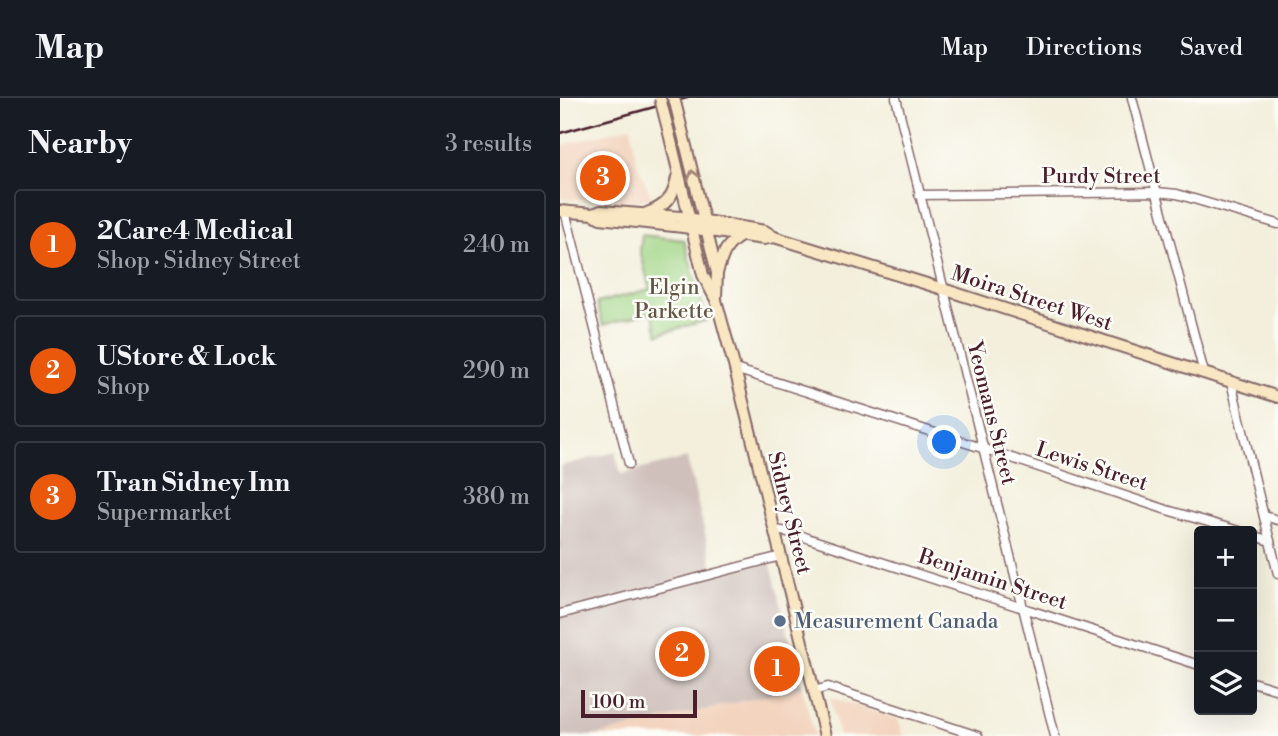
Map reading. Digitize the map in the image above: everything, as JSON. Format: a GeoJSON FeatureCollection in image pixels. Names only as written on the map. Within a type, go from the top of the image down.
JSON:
{"type":"FeatureCollection","features":[{"type":"Feature","properties":{"kind":"main road","name":"Sidney Street"},"geometry":{"type":"LineString","coordinates":[[660,98],[703,275],[716,300],[734,369],[825,736]]}},
{"type":"Feature","properties":{"kind":"main road","name":"Sidney Street"},"geometry":{"type":"LineString","coordinates":[[674,98],[716,273],[716,300]]}},
{"type":"Feature","properties":{"kind":"main road"},"geometry":{"type":"LineString","coordinates":[[645,213],[659,208],[670,198],[678,171]]}},
{"type":"Feature","properties":{"kind":"main road","name":"Moira Street West"},"geometry":{"type":"LineString","coordinates":[[563,211],[593,214],[600,218],[691,223]]}},
{"type":"Feature","properties":{"kind":"main road","name":"Moira Street West"},"geometry":{"type":"LineString","coordinates":[[593,214],[601,211],[645,213],[691,223],[765,231],[774,237],[1278,397]]}},
{"type":"Feature","properties":{"kind":"main road","name":"Moira Street West"},"geometry":{"type":"LineString","coordinates":[[705,225],[742,236],[764,239],[774,237]]}},
{"type":"Feature","properties":{"kind":"main road"},"geometry":{"type":"LineString","coordinates":[[716,273],[726,248],[742,236]]}},
{"type":"Feature","properties":{"kind":"street","name":"Yeomans Street"},"geometry":{"type":"LineString","coordinates":[[896,98],[1055,736]]}},
{"type":"Feature","properties":{"kind":"street"},"geometry":{"type":"LineString","coordinates":[[1132,98],[1204,373]]}},
{"type":"Feature","properties":{"kind":"street","name":"Purdy Street"},"geometry":{"type":"LineString","coordinates":[[919,195],[1157,192],[1177,194],[1278,225]]}},
{"type":"Feature","properties":{"kind":"street"},"geometry":{"type":"LineString","coordinates":[[563,211],[629,464]]}},
{"type":"Feature","properties":{"kind":"street","name":"Lewis Street"},"geometry":{"type":"LineString","coordinates":[[734,369],[1222,526]]}},
{"type":"Feature","properties":{"kind":"street"},"geometry":{"type":"LineString","coordinates":[[1231,382],[1278,574]]}},
{"type":"Feature","properties":{"kind":"street"},"geometry":{"type":"LineString","coordinates":[[1264,516],[1278,520]]}},
{"type":"Feature","properties":{"kind":"street","name":"Benjamin Street"},"geometry":{"type":"LineString","coordinates":[[775,530],[795,533],[1194,663]]}},
{"type":"Feature","properties":{"kind":"street"},"geometry":{"type":"LineString","coordinates":[[1257,537],[1270,541]]}},
{"type":"Feature","properties":{"kind":"street"},"geometry":{"type":"LineString","coordinates":[[560,614],[781,556]]}},
{"type":"Feature","properties":{"kind":"street"},"geometry":{"type":"LineString","coordinates":[[1257,684],[1278,690]]}},
{"type":"Feature","properties":{"kind":"street"},"geometry":{"type":"LineString","coordinates":[[814,691],[828,687],[978,736]]}},
{"type":"Feature","properties":{"kind":"shaded area"},"geometry":{"type":"Polygon","coordinates":[[[631,126],[636,160],[652,199],[619,203],[560,198],[560,146],[631,126]]]}},
{"type":"Feature","properties":{"kind":"shaded area"},"geometry":{"type":"Polygon","coordinates":[[[615,452],[621,474],[687,458],[713,567],[768,553],[802,687],[593,736],[560,736],[560,466],[615,452]]]}},
{"type":"Feature","properties":{"kind":"shaded area"},"geometry":{"type":"Polygon","coordinates":[[[802,687],[815,736],[593,736],[802,687]]]}},
{"type":"Feature","properties":{"kind":"shaded area"},"geometry":{"type":"Polygon","coordinates":[[[830,697],[898,719],[903,736],[839,736],[830,697]]]}},
{"type":"Feature","properties":{"kind":"green space","name":"Elgin Parkette"},"geometry":{"type":"Polygon","coordinates":[[[642,235],[684,240],[708,320],[658,334],[652,312],[603,325],[597,303],[650,289],[640,251],[642,235]]]}},
{"type":"Feature","properties":{"kind":"railway"},"geometry":{"type":"LineString","coordinates":[[560,133],[687,98]]}},
{"type":"Feature","properties":{"kind":"place","name":"Tran Sidney Inn"},"geometry":{"type":"Point","coordinates":[603,178]}},
{"type":"Feature","properties":{"kind":"place","name":"Measurement Canada"},"geometry":{"type":"Point","coordinates":[780,621]}},
{"type":"Feature","properties":{"kind":"place","name":"UStore & Lock"},"geometry":{"type":"Point","coordinates":[682,654]}},
{"type":"Feature","properties":{"kind":"place","name":"2Care4 Medical"},"geometry":{"type":"Point","coordinates":[777,669]}}]}
